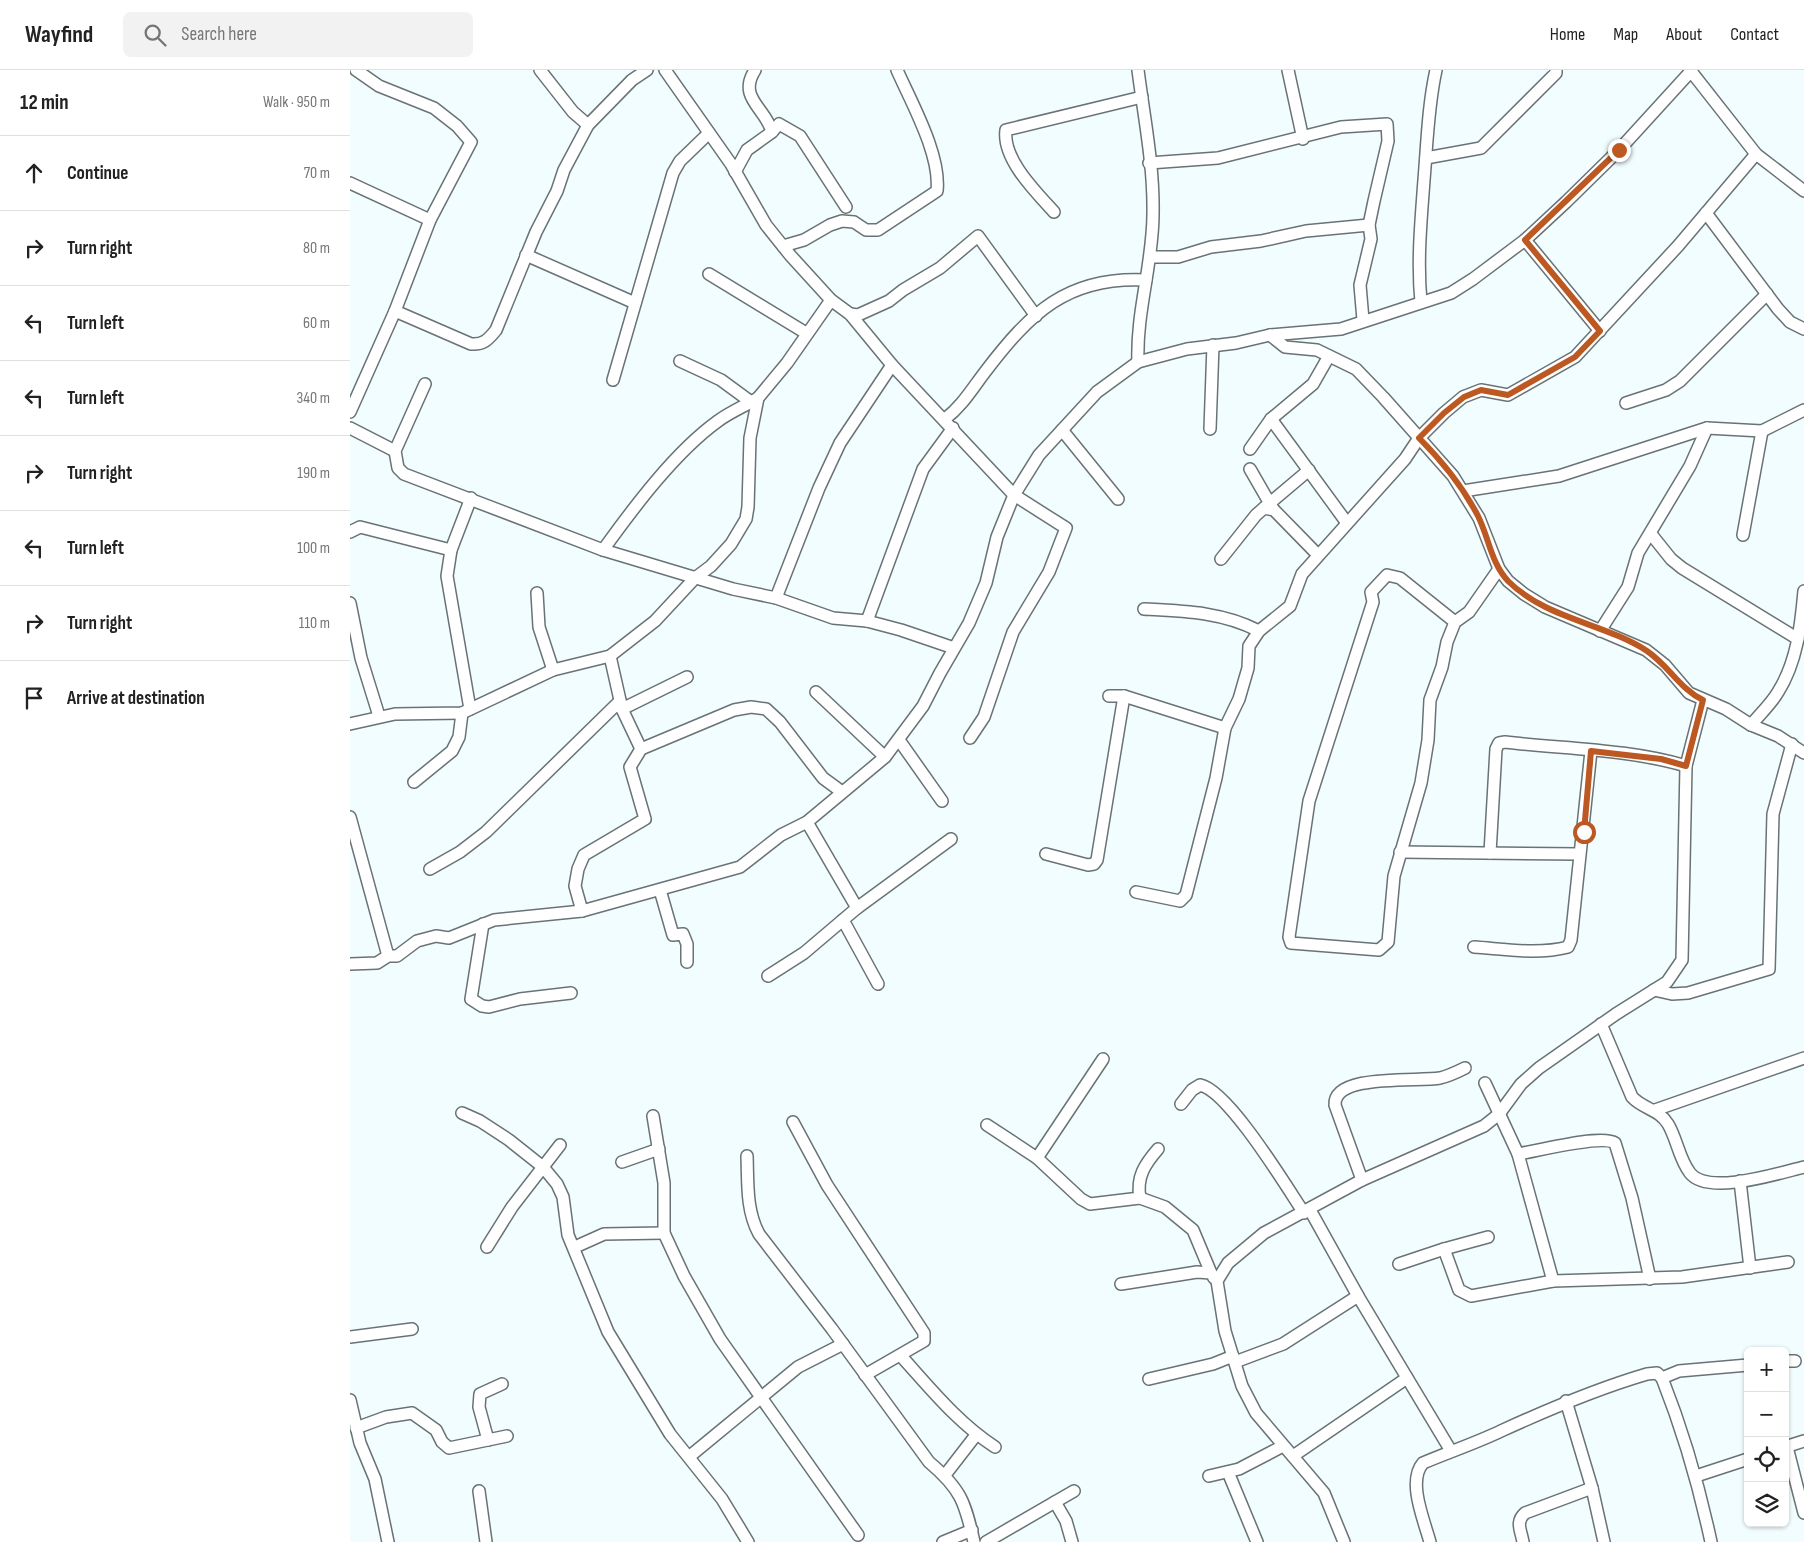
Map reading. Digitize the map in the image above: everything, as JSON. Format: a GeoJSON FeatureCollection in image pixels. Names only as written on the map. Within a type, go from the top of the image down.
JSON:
{"type":"FeatureCollection","features":[{"type":"Feature","properties":{"kind":"street"},"geometry":{"type":"LineString","coordinates":[[540,70],[573,112],[588,125]]}},
{"type":"Feature","properties":{"kind":"street"},"geometry":{"type":"LineString","coordinates":[[395,311],[457,340],[471,344],[482,343],[488,340],[496,330],[526,255],[557,191],[564,170],[588,125],[632,80],[647,70]]}},
{"type":"Feature","properties":{"kind":"street"},"geometry":{"type":"LineString","coordinates":[[665,70],[735,172],[766,226],[830,300],[850,314],[892,366],[949,424],[1014,495],[1066,528],[1050,572],[1013,632],[984,717],[970,738]]}},
{"type":"Feature","properties":{"kind":"street"},"geometry":{"type":"LineString","coordinates":[[755,70],[748,86],[750,97],[770,124],[772,132]]}},
{"type":"Feature","properties":{"kind":"street"},"geometry":{"type":"LineString","coordinates":[[783,246],[804,240],[830,225],[842,221],[854,222],[866,230],[878,230],[937,191],[938,182],[934,158],[897,70]]}},
{"type":"Feature","properties":{"kind":"street"},"geometry":{"type":"LineString","coordinates":[[1138,70],[1154,213],[1150,257],[1137,335],[1138,362]]}},
{"type":"Feature","properties":{"kind":"street"},"geometry":{"type":"LineString","coordinates":[[1288,70],[1303,139]]}},
{"type":"Feature","properties":{"kind":"street"},"geometry":{"type":"LineString","coordinates":[[1420,302],[1420,250],[1426,158],[1436,70]]}},
{"type":"Feature","properties":{"kind":"street"},"geometry":{"type":"LineString","coordinates":[[1426,158],[1480,148],[1508,123],[1556,73],[1556,70]]}},
{"type":"Feature","properties":{"kind":"street"},"geometry":{"type":"LineString","coordinates":[[350,964],[377,963],[388,956],[397,956],[418,941],[436,936],[449,938],[482,924],[510,917],[582,910],[740,867],[781,835],[807,822],[885,757],[900,740],[923,706],[969,623],[986,583],[997,537],[1014,495],[1039,455],[1097,392],[1138,362],[1187,349],[1236,343],[1270,335],[1340,329],[1451,292],[1525,240],[1619,150],[1691,70],[1756,154],[1804,191]]}},
{"type":"Feature","properties":{"kind":"street"},"geometry":{"type":"LineString","coordinates":[[350,412],[395,311],[430,220],[471,142],[456,126],[434,108],[379,86],[363,72]]}},
{"type":"Feature","properties":{"kind":"street"},"geometry":{"type":"LineString","coordinates":[[1054,212],[1027,181],[1016,164],[1005,140],[1006,130],[1142,97]]}},
{"type":"Feature","properties":{"kind":"street"},"geometry":{"type":"LineString","coordinates":[[735,172],[747,150],[772,132],[779,124],[800,136],[846,207]]}},
{"type":"Feature","properties":{"kind":"street"},"geometry":{"type":"LineString","coordinates":[[1149,163],[1218,158],[1303,139],[1341,127],[1386,124],[1388,141],[1369,225],[1371,240],[1360,285],[1363,320]]}},
{"type":"Feature","properties":{"kind":"street"},"geometry":{"type":"LineString","coordinates":[[614,380],[673,174],[680,161],[709,134]]}},
{"type":"Feature","properties":{"kind":"street"},"geometry":{"type":"LineString","coordinates":[[1136,892],[1183,900],[1204,832],[1225,728],[1242,691],[1248,668],[1249,646],[1259,630],[1290,606],[1302,574],[1405,459],[1419,438],[1444,413],[1464,397],[1481,390],[1508,395],[1575,357],[1706,213],[1756,154]]}},
{"type":"Feature","properties":{"kind":"street"},"geometry":{"type":"LineString","coordinates":[[350,183],[430,220]]}},
{"type":"Feature","properties":{"kind":"street"},"geometry":{"type":"LineString","coordinates":[[1706,213],[1790,322],[1804,329]]}},
{"type":"Feature","properties":{"kind":"street"},"geometry":{"type":"LineString","coordinates":[[1150,257],[1178,258],[1211,248],[1261,242],[1306,231],[1369,225]]}},
{"type":"Feature","properties":{"kind":"street"},"geometry":{"type":"LineString","coordinates":[[850,314],[858,315],[889,301],[903,290],[940,268],[978,236],[1036,316]]}},
{"type":"Feature","properties":{"kind":"street"},"geometry":{"type":"LineString","coordinates":[[1525,240],[1600,331]]}},
{"type":"Feature","properties":{"kind":"street"},"geometry":{"type":"LineString","coordinates":[[526,255],[635,303]]}},
{"type":"Feature","properties":{"kind":"street"},"geometry":{"type":"LineString","coordinates":[[709,274],[806,333]]}},
{"type":"Feature","properties":{"kind":"street"},"geometry":{"type":"LineString","coordinates":[[868,620],[923,469],[960,406],[1010,340],[1049,303],[1090,283],[1120,278],[1146,280]]}},
{"type":"Feature","properties":{"kind":"street"},"geometry":{"type":"LineString","coordinates":[[1626,403],[1666,390],[1680,381],[1767,294]]}},
{"type":"Feature","properties":{"kind":"street"},"geometry":{"type":"LineString","coordinates":[[603,550],[638,504],[690,446],[718,421],[755,400],[787,363],[830,300]]}},
{"type":"Feature","properties":{"kind":"street"},"geometry":{"type":"LineString","coordinates":[[1270,335],[1285,347],[1317,350],[1356,370],[1435,453],[1463,491],[1479,518],[1499,569],[1508,581],[1524,594],[1545,607],[1646,650],[1666,664],[1688,693],[1726,709],[1751,725],[1792,744],[1804,753]]}},
{"type":"Feature","properties":{"kind":"street"},"geometry":{"type":"LineString","coordinates":[[1210,429],[1214,345]]}},
{"type":"Feature","properties":{"kind":"street"},"geometry":{"type":"LineString","coordinates":[[1250,449],[1270,419],[1313,384],[1329,356]]}},
{"type":"Feature","properties":{"kind":"street"},"geometry":{"type":"LineString","coordinates":[[680,361],[721,380],[755,400]]}},
{"type":"Feature","properties":{"kind":"street"},"geometry":{"type":"LineString","coordinates":[[776,598],[819,488],[837,451],[892,366]]}},
{"type":"Feature","properties":{"kind":"street"},"geometry":{"type":"LineString","coordinates":[[425,384],[396,451],[398,468],[404,474],[603,550],[695,578],[776,598],[833,618],[868,620],[954,648]]}},
{"type":"Feature","properties":{"kind":"street"},"geometry":{"type":"LineString","coordinates":[[350,724],[379,716],[466,711],[553,670],[610,656],[656,620],[695,578],[711,566],[731,544],[746,519],[750,438],[755,400]]}},
{"type":"Feature","properties":{"kind":"street"},"geometry":{"type":"LineString","coordinates":[[1463,491],[1559,476],[1707,428],[1762,431],[1804,410]]}},
{"type":"Feature","properties":{"kind":"street"},"geometry":{"type":"LineString","coordinates":[[1270,419],[1347,523]]}},
{"type":"Feature","properties":{"kind":"street"},"geometry":{"type":"LineString","coordinates":[[350,428],[396,451]]}},
{"type":"Feature","properties":{"kind":"street"},"geometry":{"type":"LineString","coordinates":[[1600,631],[1628,587],[1638,553],[1690,466],[1707,428]]}},
{"type":"Feature","properties":{"kind":"street"},"geometry":{"type":"LineString","coordinates":[[1062,430],[1118,498]]}},
{"type":"Feature","properties":{"kind":"street"},"geometry":{"type":"LineString","coordinates":[[1743,535],[1762,431]]}},
{"type":"Feature","properties":{"kind":"street"},"geometry":{"type":"LineString","coordinates":[[1250,469],[1269,507],[1318,555]]}},
{"type":"Feature","properties":{"kind":"street"},"geometry":{"type":"LineString","coordinates":[[1221,559],[1256,515],[1269,507],[1309,470]]}},
{"type":"Feature","properties":{"kind":"street"},"geometry":{"type":"LineString","coordinates":[[414,782],[452,750],[459,737],[466,711],[447,576],[451,550],[471,498]]}},
{"type":"Feature","properties":{"kind":"street"},"geometry":{"type":"LineString","coordinates":[[350,532],[360,527],[451,550]]}},
{"type":"Feature","properties":{"kind":"street"},"geometry":{"type":"LineString","coordinates":[[1651,534],[1671,559],[1682,568],[1798,639]]}},
{"type":"Feature","properties":{"kind":"street"},"geometry":{"type":"LineString","coordinates":[[1455,622],[1400,578],[1387,575],[1371,592],[1373,602],[1309,801],[1288,937],[1290,943],[1379,950],[1384,948],[1388,942],[1394,876],[1422,776],[1428,740],[1430,700],[1442,668],[1447,642],[1455,622],[1469,612],[1499,569]]}},
{"type":"Feature","properties":{"kind":"street"},"geometry":{"type":"LineString","coordinates":[[1751,725],[1778,693],[1788,674],[1798,639],[1804,591]]}},
{"type":"Feature","properties":{"kind":"street"},"geometry":{"type":"LineString","coordinates":[[538,593],[539,627],[553,670]]}},
{"type":"Feature","properties":{"kind":"street"},"geometry":{"type":"LineString","coordinates":[[350,603],[361,658],[379,716]]}},
{"type":"Feature","properties":{"kind":"street"},"geometry":{"type":"LineString","coordinates":[[1144,609],[1220,616],[1243,622],[1259,630]]}},
{"type":"Feature","properties":{"kind":"street"},"geometry":{"type":"LineString","coordinates":[[610,656],[621,705],[641,749]]}},
{"type":"Feature","properties":{"kind":"street"},"geometry":{"type":"LineString","coordinates":[[430,869],[460,852],[486,832],[621,705],[687,676]]}},
{"type":"Feature","properties":{"kind":"street"},"geometry":{"type":"LineString","coordinates":[[816,692],[885,757]]}},
{"type":"Feature","properties":{"kind":"street"},"geometry":{"type":"LineString","coordinates":[[1108,696],[1124,696],[1225,728]]}},
{"type":"Feature","properties":{"kind":"street"},"geometry":{"type":"LineString","coordinates":[[1046,854],[1088,865],[1094,864],[1097,860],[1124,696]]}},
{"type":"Feature","properties":{"kind":"street"},"geometry":{"type":"LineString","coordinates":[[1214,1277],[1244,1247],[1264,1233],[1362,1180],[1468,1135],[1484,1126],[1499,1114],[1521,1084],[1539,1068],[1667,982],[1682,960],[1686,766],[1703,700]]}},
{"type":"Feature","properties":{"kind":"street"},"geometry":{"type":"LineString","coordinates":[[582,910],[575,886],[578,869],[584,855],[645,819],[630,767],[641,749],[734,710],[751,707],[766,708],[780,722],[823,778],[842,792]]}},
{"type":"Feature","properties":{"kind":"street"},"geometry":{"type":"LineString","coordinates":[[900,740],[942,801]]}},
{"type":"Feature","properties":{"kind":"street"},"geometry":{"type":"LineString","coordinates":[[1490,853],[1498,743],[1505,742],[1661,759],[1686,766]]}},
{"type":"Feature","properties":{"kind":"street"},"geometry":{"type":"LineString","coordinates":[[1654,990],[1672,994],[1688,993],[1768,969],[1773,814],[1792,744]]}},
{"type":"Feature","properties":{"kind":"street"},"geometry":{"type":"LineString","coordinates":[[1474,947],[1557,950],[1568,947],[1571,940],[1591,751]]}},
{"type":"Feature","properties":{"kind":"street"},"geometry":{"type":"LineString","coordinates":[[350,817],[388,956]]}},
{"type":"Feature","properties":{"kind":"street"},"geometry":{"type":"LineString","coordinates":[[807,822],[857,908]]}},
{"type":"Feature","properties":{"kind":"street"},"geometry":{"type":"LineString","coordinates":[[768,976],[804,953],[857,908],[951,839]]}},
{"type":"Feature","properties":{"kind":"street"},"geometry":{"type":"LineString","coordinates":[[1400,852],[1579,854]]}},
{"type":"Feature","properties":{"kind":"street"},"geometry":{"type":"LineString","coordinates":[[660,890],[673,935],[683,934],[687,944],[687,962]]}},
{"type":"Feature","properties":{"kind":"street"},"geometry":{"type":"LineString","coordinates":[[843,920],[878,984]]}},
{"type":"Feature","properties":{"kind":"street"},"geometry":{"type":"LineString","coordinates":[[482,924],[471,999],[476,1003],[489,1007],[520,999],[571,994]]}},
{"type":"Feature","properties":{"kind":"street"},"geometry":{"type":"LineString","coordinates":[[1602,1024],[1632,1098],[1640,1106],[1655,1110],[1668,1123],[1690,1172],[1698,1180],[1710,1183],[1740,1181],[1804,1167]]}},
{"type":"Feature","properties":{"kind":"street"},"geometry":{"type":"LineString","coordinates":[[1655,1110],[1804,1058]]}},
{"type":"Feature","properties":{"kind":"street"},"geometry":{"type":"LineString","coordinates":[[1037,1158],[1103,1059]]}},
{"type":"Feature","properties":{"kind":"street"},"geometry":{"type":"LineString","coordinates":[[1362,1180],[1335,1105],[1335,1098],[1338,1093],[1369,1082],[1439,1078],[1465,1068]]}},
{"type":"Feature","properties":{"kind":"street"},"geometry":{"type":"LineString","coordinates":[[1485,1083],[1518,1154],[1553,1281]]}},
{"type":"Feature","properties":{"kind":"street"},"geometry":{"type":"LineString","coordinates":[[1181,1104],[1200,1085],[1208,1086],[1221,1098],[1253,1138],[1307,1211],[1451,1451]]}},
{"type":"Feature","properties":{"kind":"street"},"geometry":{"type":"LineString","coordinates":[[462,1113],[480,1121],[509,1140],[543,1167],[557,1184],[563,1197],[568,1235],[575,1247],[608,1332],[670,1434],[690,1456],[722,1498],[748,1542]]}},
{"type":"Feature","properties":{"kind":"street"},"geometry":{"type":"LineString","coordinates":[[653,1116],[664,1183],[664,1233],[700,1306],[858,1535]]}},
{"type":"Feature","properties":{"kind":"street"},"geometry":{"type":"LineString","coordinates":[[793,1122],[828,1185],[921,1325],[924,1333],[924,1342],[866,1375]]}},
{"type":"Feature","properties":{"kind":"street"},"geometry":{"type":"LineString","coordinates":[[987,1125],[1037,1158],[1081,1199],[1090,1204],[1140,1198],[1165,1207],[1193,1230],[1214,1277],[1242,1386],[1256,1413],[1324,1493],[1344,1542]]}},
{"type":"Feature","properties":{"kind":"street"},"geometry":{"type":"LineString","coordinates":[[1518,1154],[1595,1140],[1609,1139],[1615,1143],[1632,1198],[1650,1279]]}},
{"type":"Feature","properties":{"kind":"street"},"geometry":{"type":"LineString","coordinates":[[487,1247],[512,1206],[560,1145]]}},
{"type":"Feature","properties":{"kind":"street"},"geometry":{"type":"LineString","coordinates":[[622,1162],[659,1149]]}},
{"type":"Feature","properties":{"kind":"street"},"geometry":{"type":"LineString","coordinates":[[1140,1198],[1137,1185],[1141,1173],[1148,1160],[1158,1149]]}},
{"type":"Feature","properties":{"kind":"street"},"geometry":{"type":"LineString","coordinates":[[747,1156],[748,1200],[752,1222],[759,1234],[843,1344],[929,1462],[946,1475],[963,1498],[974,1542]]}},
{"type":"Feature","properties":{"kind":"street"},"geometry":{"type":"LineString","coordinates":[[1740,1181],[1750,1268]]}},
{"type":"Feature","properties":{"kind":"street"},"geometry":{"type":"LineString","coordinates":[[575,1247],[604,1234],[664,1233]]}},
{"type":"Feature","properties":{"kind":"street"},"geometry":{"type":"LineString","coordinates":[[1399,1264],[1488,1237]]}},
{"type":"Feature","properties":{"kind":"street"},"geometry":{"type":"LineString","coordinates":[[1444,1249],[1459,1290],[1464,1295],[1471,1296],[1553,1281],[1682,1277],[1788,1262]]}},
{"type":"Feature","properties":{"kind":"street"},"geometry":{"type":"LineString","coordinates":[[1121,1284],[1197,1272],[1214,1277]]}},
{"type":"Feature","properties":{"kind":"street"},"geometry":{"type":"LineString","coordinates":[[1149,1379],[1234,1359],[1282,1344],[1358,1296]]}},
{"type":"Feature","properties":{"kind":"street"},"geometry":{"type":"LineString","coordinates":[[350,1337],[412,1329]]}},
{"type":"Feature","properties":{"kind":"street"},"geometry":{"type":"LineString","coordinates":[[690,1456],[798,1367],[843,1344]]}},
{"type":"Feature","properties":{"kind":"street"},"geometry":{"type":"LineString","coordinates":[[901,1356],[948,1408],[976,1435],[994,1447]]}},
{"type":"Feature","properties":{"kind":"street"},"geometry":{"type":"LineString","coordinates":[[1662,1378],[1679,1371],[1744,1365]]}},
{"type":"Feature","properties":{"kind":"street"},"geometry":{"type":"LineString","coordinates":[[1430,1542],[1415,1481],[1417,1470],[1423,1463],[1501,1432],[1529,1417],[1553,1409],[1566,1401],[1647,1374],[1657,1373],[1662,1378],[1696,1476],[1711,1542]]}},
{"type":"Feature","properties":{"kind":"street"},"geometry":{"type":"LineString","coordinates":[[1293,1456],[1407,1378]]}},
{"type":"Feature","properties":{"kind":"street"},"geometry":{"type":"LineString","coordinates":[[488,1440],[479,1407],[480,1394],[502,1384]]}},
{"type":"Feature","properties":{"kind":"street"},"geometry":{"type":"LineString","coordinates":[[350,1400],[364,1455],[375,1479],[388,1542]]}},
{"type":"Feature","properties":{"kind":"street"},"geometry":{"type":"LineString","coordinates":[[1566,1401],[1592,1488],[1604,1542]]}},
{"type":"Feature","properties":{"kind":"street"},"geometry":{"type":"LineString","coordinates":[[356,1428],[386,1417],[412,1413],[436,1430],[442,1442],[449,1448],[507,1436]]}},
{"type":"Feature","properties":{"kind":"street"},"geometry":{"type":"LineString","coordinates":[[946,1475],[976,1435]]}},
{"type":"Feature","properties":{"kind":"street"},"geometry":{"type":"LineString","coordinates":[[1789,1446],[1804,1442]]}},
{"type":"Feature","properties":{"kind":"street"},"geometry":{"type":"LineString","coordinates":[[1209,1476],[1238,1469],[1283,1446]]}},
{"type":"Feature","properties":{"kind":"street"},"geometry":{"type":"LineString","coordinates":[[1789,1458],[1804,1513]]}},
{"type":"Feature","properties":{"kind":"street"},"geometry":{"type":"LineString","coordinates":[[1696,1476],[1744,1460]]}},
{"type":"Feature","properties":{"kind":"street"},"geometry":{"type":"LineString","coordinates":[[1228,1472],[1257,1542]]}},
{"type":"Feature","properties":{"kind":"street"},"geometry":{"type":"LineString","coordinates":[[1523,1542],[1519,1523],[1520,1518],[1525,1513],[1592,1488]]}},
{"type":"Feature","properties":{"kind":"street"},"geometry":{"type":"LineString","coordinates":[[479,1491],[486,1542]]}},
{"type":"Feature","properties":{"kind":"street"},"geometry":{"type":"LineString","coordinates":[[986,1542],[1074,1491]]}},
{"type":"Feature","properties":{"kind":"street"},"geometry":{"type":"LineString","coordinates":[[1055,1502],[1066,1521],[1072,1542]]}},
{"type":"Feature","properties":{"kind":"street"},"geometry":{"type":"LineString","coordinates":[[1701,1542],[1708,1529]]}},
{"type":"Feature","properties":{"kind":"street"},"geometry":{"type":"LineString","coordinates":[[943,1542],[972,1530]]}},
{"type":"Feature","properties":{"kind":"route"},"geometry":{"type":"LineString","coordinates":[[1584,832],[1591,751],[1661,759],[1686,766],[1703,700],[1688,693],[1666,664],[1646,650],[1545,607],[1508,581],[1499,569],[1489,548],[1479,518],[1463,491],[1435,453],[1419,438],[1444,413],[1464,397],[1481,390],[1508,395],[1540,376],[1559,368],[1575,357],[1600,331],[1525,240],[1619,150]]}}]}
